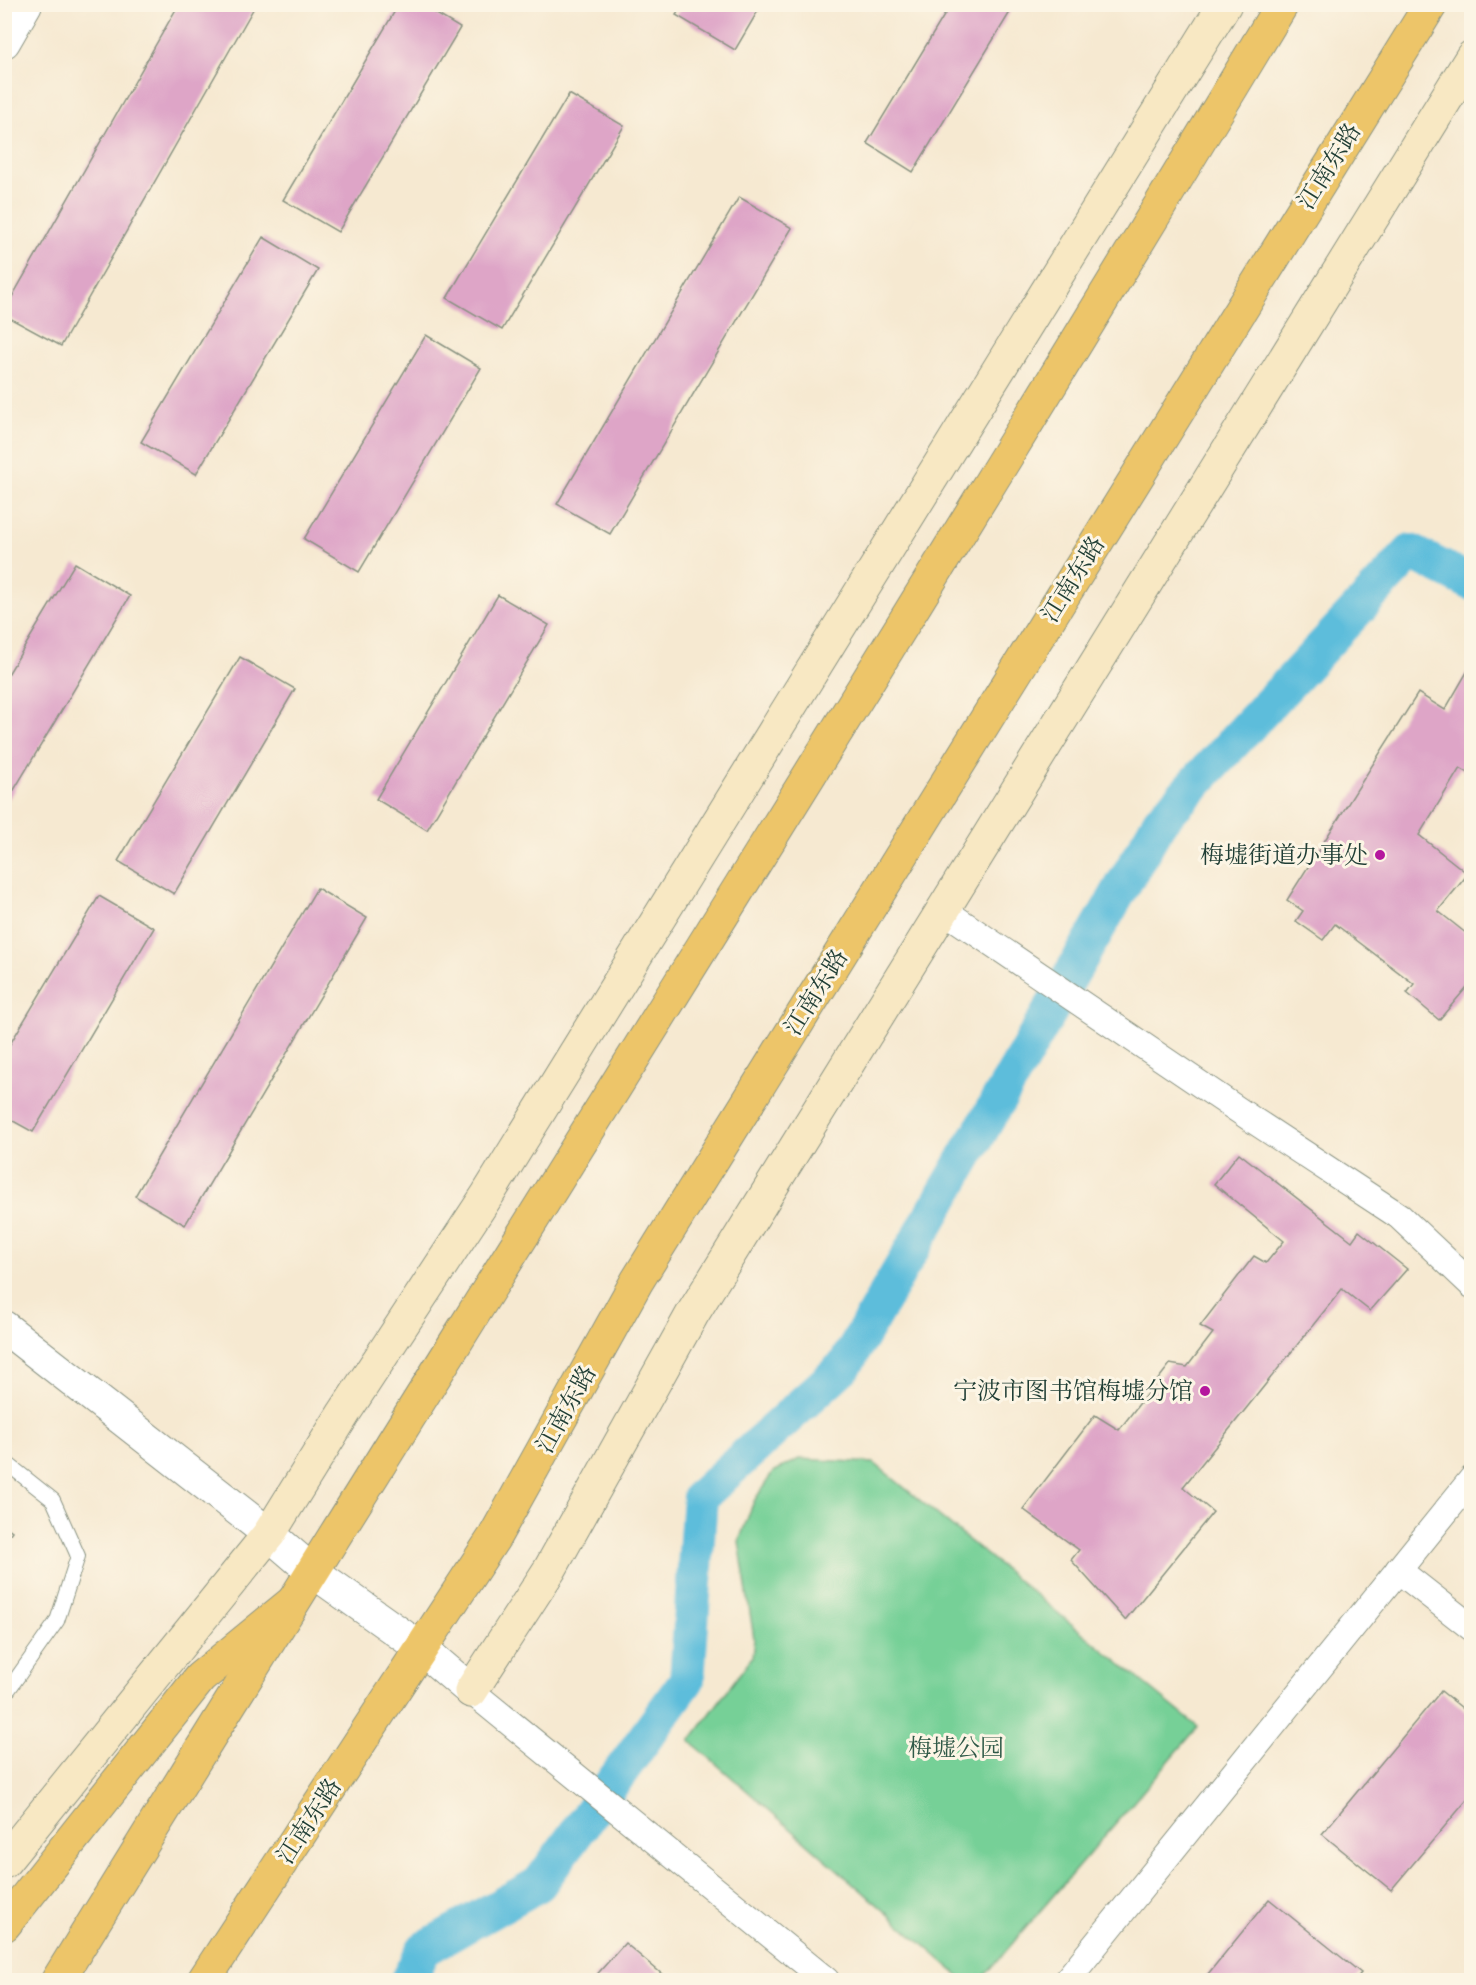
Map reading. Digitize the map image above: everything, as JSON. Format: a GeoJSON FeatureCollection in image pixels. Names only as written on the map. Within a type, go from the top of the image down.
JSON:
{"type":"FeatureCollection","features":[{"type":"Feature","properties":{"kind":"main road"},"geometry":{"type":"LineString","coordinates":[[4,1862],[268,1534],[494,1184],[1225,4]]}},
{"type":"Feature","properties":{"kind":"main road"},"geometry":{"type":"LineString","coordinates":[[58,1980],[732,902],[1089,325],[1282,4]]}},
{"type":"Feature","properties":{"kind":"main road","name":"江南东路"},"geometry":{"type":"LineString","coordinates":[[204,1980],[495,1536],[638,1281],[1431,4]]}},
{"type":"Feature","properties":{"kind":"main road"},"geometry":{"type":"LineString","coordinates":[[471,1691],[550,1569],[699,1303],[1472,57]]}},
{"type":"Feature","properties":{"kind":"main road"},"geometry":{"type":"LineString","coordinates":[[4,1925],[200,1678],[293,1602]]}},
{"type":"Feature","properties":{"kind":"street"},"geometry":{"type":"LineString","coordinates":[[4,42],[26,4]]}},
{"type":"Feature","properties":{"kind":"street"},"geometry":{"type":"LineString","coordinates":[[943,910],[1399,1216],[1472,1286]]}},
{"type":"Feature","properties":{"kind":"street"},"geometry":{"type":"LineString","coordinates":[[4,1326],[312,1571],[422,1650],[826,1980]]}},
{"type":"Feature","properties":{"kind":"street"},"geometry":{"type":"LineString","coordinates":[[1067,1980],[1472,1479]]}},
{"type":"Feature","properties":{"kind":"street"},"geometry":{"type":"LineString","coordinates":[[1398,1570],[1472,1628]]}},
{"type":"Feature","properties":{"kind":"lane"},"geometry":{"type":"LineString","coordinates":[[4,1461],[53,1500],[78,1556],[57,1621],[4,1696]]}},
{"type":"Feature","properties":{"kind":"green space","name":"梅墟公园"},"geometry":{"type":"Polygon","coordinates":[[[799,1459],[874,1463],[1198,1727],[981,1980],[964,1980],[690,1741],[752,1657],[754,1639],[739,1541],[754,1501],[773,1472],[799,1459]]]}},
{"type":"Feature","properties":{"kind":"building"},"geometry":{"type":"Polygon","coordinates":[[[179,4],[256,4],[61,346],[4,315],[4,311],[179,4]]]}},
{"type":"Feature","properties":{"kind":"building"},"geometry":{"type":"Polygon","coordinates":[[[399,4],[420,4],[460,28],[338,232],[283,200],[399,4]]]}},
{"type":"Feature","properties":{"kind":"building"},"geometry":{"type":"Polygon","coordinates":[[[683,4],[762,4],[735,50],[676,15],[683,4]]]}},
{"type":"Feature","properties":{"kind":"building"},"geometry":{"type":"Polygon","coordinates":[[[951,4],[1015,4],[913,172],[867,143],[951,4]]]}},
{"type":"Feature","properties":{"kind":"building"},"geometry":{"type":"Polygon","coordinates":[[[569,94],[624,126],[502,330],[447,298],[569,94]]]}},
{"type":"Feature","properties":{"kind":"building"},"geometry":{"type":"Polygon","coordinates":[[[739,197],[792,228],[610,534],[557,504],[739,197]]]}},
{"type":"Feature","properties":{"kind":"building"},"geometry":{"type":"Polygon","coordinates":[[[263,237],[318,270],[196,474],[141,442],[263,237]]]}},
{"type":"Feature","properties":{"kind":"building"},"geometry":{"type":"Polygon","coordinates":[[[426,335],[481,368],[359,572],[304,539],[426,335]]]}},
{"type":"Feature","properties":{"kind":"building"},"geometry":{"type":"Polygon","coordinates":[[[75,563],[130,596],[8,800],[4,798],[4,681],[75,563]]]}},
{"type":"Feature","properties":{"kind":"building"},"geometry":{"type":"Polygon","coordinates":[[[498,595],[549,625],[427,830],[376,799],[498,595]]]}},
{"type":"Feature","properties":{"kind":"building"},"geometry":{"type":"Polygon","coordinates":[[[240,657],[295,689],[174,894],[118,861],[240,657]]]}},
{"type":"Feature","properties":{"kind":"building","name":"梅墟街道办事处"},"geometry":{"type":"Polygon","coordinates":[[[1467,672],[1472,675],[1472,775],[1460,768],[1419,835],[1468,874],[1438,911],[1472,938],[1472,981],[1439,1020],[1407,993],[1414,984],[1335,924],[1323,940],[1296,921],[1303,911],[1287,900],[1418,693],[1445,710],[1467,672]]]}},
{"type":"Feature","properties":{"kind":"building"},"geometry":{"type":"Polygon","coordinates":[[[317,888],[367,918],[185,1225],[135,1196],[317,888]]]}},
{"type":"Feature","properties":{"kind":"building"},"geometry":{"type":"Polygon","coordinates":[[[99,896],[154,928],[33,1132],[4,1116],[4,1054],[99,896]]]}},
{"type":"Feature","properties":{"kind":"building","name":"宁波市图书馆梅墟分馆"},"geometry":{"type":"Polygon","coordinates":[[[1239,1153],[1352,1241],[1359,1231],[1407,1269],[1370,1311],[1342,1289],[1183,1487],[1213,1512],[1125,1620],[1071,1560],[1079,1550],[1023,1509],[1095,1415],[1119,1430],[1170,1364],[1187,1367],[1213,1333],[1200,1326],[1254,1256],[1266,1263],[1284,1241],[1214,1184],[1239,1153]]]}},
{"type":"Feature","properties":{"kind":"building"},"geometry":{"type":"Polygon","coordinates":[[[4,1525],[12,1531],[4,1543],[4,1525]]]}},
{"type":"Feature","properties":{"kind":"building"},"geometry":{"type":"Polygon","coordinates":[[[1441,1691],[1472,1716],[1472,1794],[1391,1890],[1322,1834],[1441,1691]]]}},
{"type":"Feature","properties":{"kind":"building"},"geometry":{"type":"Polygon","coordinates":[[[1269,1899],[1361,1973],[1355,1980],[1203,1980],[1269,1899]]]}},
{"type":"Feature","properties":{"kind":"building"},"geometry":{"type":"Polygon","coordinates":[[[625,1943],[669,1980],[592,1980],[625,1943]]]}},
{"type":"Feature","properties":{"kind":"waterway"},"geometry":{"type":"LineString","coordinates":[[408,1980],[424,1949],[539,1884],[687,1680],[700,1497],[845,1365],[1160,821],[1411,552],[1472,583]]}},
{"type":"Feature","properties":{"kind":"place","name":"梅墟街道办事处"},"geometry":{"type":"Point","coordinates":[1380,855]}},
{"type":"Feature","properties":{"kind":"place","name":"宁波市图书馆梅墟分馆"},"geometry":{"type":"Point","coordinates":[1205,1391]}}]}
